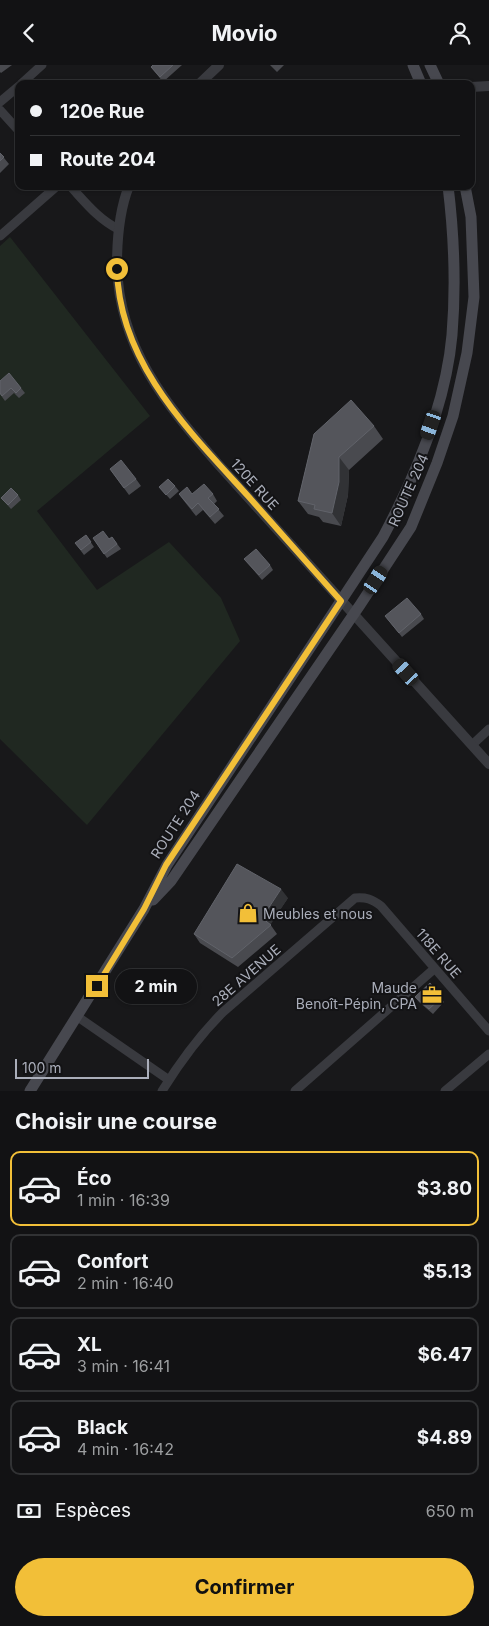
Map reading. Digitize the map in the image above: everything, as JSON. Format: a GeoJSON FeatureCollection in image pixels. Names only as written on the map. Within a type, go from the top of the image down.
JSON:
{"type":"FeatureCollection","features":[{"type":"Feature","properties":{"kind":"main road"},"geometry":{"type":"LineString","coordinates":[[413,65],[419,80]]}},
{"type":"Feature","properties":{"kind":"main road"},"geometry":{"type":"LineString","coordinates":[[430,65],[437,80]]}},
{"type":"Feature","properties":{"kind":"main road","name":"ROUTE 204"},"geometry":{"type":"LineString","coordinates":[[30,1091],[144,909],[166,865],[384,537],[400,505],[419,461],[444,386],[452,336],[452,223],[448,190]]}},
{"type":"Feature","properties":{"kind":"main road","name":"ROUTE 204"},"geometry":{"type":"LineString","coordinates":[[144,909],[172,881],[410,527],[437,463],[453,416],[467,353],[474,297],[471,217],[467,190]]}},
{"type":"Feature","properties":{"kind":"street"},"geometry":{"type":"LineString","coordinates":[[26,80],[42,65]]}},
{"type":"Feature","properties":{"kind":"street"},"geometry":{"type":"LineString","coordinates":[[203,80],[219,65]]}},
{"type":"Feature","properties":{"kind":"street"},"geometry":{"type":"LineString","coordinates":[[475,87],[489,86]]}},
{"type":"Feature","properties":{"kind":"street"},"geometry":{"type":"LineString","coordinates":[[0,102],[15,89]]}},
{"type":"Feature","properties":{"kind":"street"},"geometry":{"type":"LineString","coordinates":[[1,113],[15,127]]}},
{"type":"Feature","properties":{"kind":"street"},"geometry":{"type":"LineString","coordinates":[[0,236],[53,190]]}},
{"type":"Feature","properties":{"kind":"street"},"geometry":{"type":"LineString","coordinates":[[74,190],[96,214],[118,229]]}},
{"type":"Feature","properties":{"kind":"street","name":"120E RUE"},"geometry":{"type":"LineString","coordinates":[[128,190],[118,229],[118,283],[122,311],[131,338],[144,366],[159,391],[184,425],[218,464],[489,764]]}},
{"type":"Feature","properties":{"kind":"street"},"geometry":{"type":"LineString","coordinates":[[472,745],[489,729]]}},
{"type":"Feature","properties":{"kind":"street","name":"28E AVENUE"},"geometry":{"type":"LineString","coordinates":[[162,1091],[195,1043],[223,1012],[355,898],[365,898]]}},
{"type":"Feature","properties":{"kind":"street","name":"118E RUE"},"geometry":{"type":"LineString","coordinates":[[365,898],[374,900],[381,906],[489,1031]]}},
{"type":"Feature","properties":{"kind":"street"},"geometry":{"type":"LineString","coordinates":[[295,1091],[434,969]]}},
{"type":"Feature","properties":{"kind":"street"},"geometry":{"type":"LineString","coordinates":[[78,1017],[169,1080]]}},
{"type":"Feature","properties":{"kind":"street"},"geometry":{"type":"LineString","coordinates":[[446,1091],[489,1054]]}},
{"type":"Feature","properties":{"kind":"shaded area"},"geometry":{"type":"Polygon","coordinates":[[[10,237],[150,416],[37,511],[97,590],[169,542],[221,598],[240,641],[87,825],[0,739],[0,246],[10,237]]]}},
{"type":"Feature","properties":{"kind":"building"},"geometry":{"type":"Polygon","coordinates":[[[153,65],[173,65],[160,77],[151,67],[153,65]]]}},
{"type":"Feature","properties":{"kind":"building"},"geometry":{"type":"Polygon","coordinates":[[[0,153],[4,157],[0,161],[0,153]]]}},
{"type":"Feature","properties":{"kind":"building"},"geometry":{"type":"Polygon","coordinates":[[[9,373],[21,388],[16,393],[11,388],[2,396],[0,393],[0,381],[9,373]]]}},
{"type":"Feature","properties":{"kind":"building"},"geometry":{"type":"Polygon","coordinates":[[[351,400],[374,426],[339,457],[339,482],[332,513],[314,509],[315,505],[298,501],[314,434],[351,400]]]}},
{"type":"Feature","properties":{"kind":"building"},"geometry":{"type":"Polygon","coordinates":[[[121,460],[136,479],[124,488],[110,469],[121,460]]]}},
{"type":"Feature","properties":{"kind":"building"},"geometry":{"type":"Polygon","coordinates":[[[168,479],[175,486],[166,495],[159,487],[168,479]]]}},
{"type":"Feature","properties":{"kind":"building"},"geometry":{"type":"Polygon","coordinates":[[[204,484],[213,494],[208,498],[219,509],[210,517],[198,503],[192,509],[179,494],[187,487],[192,494],[204,484]]]}},
{"type":"Feature","properties":{"kind":"building"},"geometry":{"type":"Polygon","coordinates":[[[11,488],[18,495],[8,505],[1,498],[11,488]]]}},
{"type":"Feature","properties":{"kind":"building"},"geometry":{"type":"Polygon","coordinates":[[[103,531],[109,539],[112,537],[117,544],[104,554],[93,538],[103,531]]]}},
{"type":"Feature","properties":{"kind":"building"},"geometry":{"type":"Polygon","coordinates":[[[86,535],[91,542],[81,550],[75,543],[86,535]]]}},
{"type":"Feature","properties":{"kind":"building"},"geometry":{"type":"Polygon","coordinates":[[[256,549],[270,565],[259,575],[244,559],[256,549]]]}},
{"type":"Feature","properties":{"kind":"building"},"geometry":{"type":"Polygon","coordinates":[[[407,598],[421,614],[399,633],[385,616],[407,598]]]}},
{"type":"Feature","properties":{"kind":"building","name":"Meubles et nous"},"geometry":{"type":"Polygon","coordinates":[[[237,864],[281,889],[262,918],[271,925],[232,958],[194,934],[237,864]]]}},
{"type":"Feature","properties":{"kind":"building","name":"Maude Benoît-Pépin, CPA"},"geometry":{"type":"Polygon","coordinates":[[[430,983],[441,998],[429,1009],[415,997],[430,983]]]}},
{"type":"Feature","properties":{"kind":"place","name":"Meubles et nous"},"geometry":{"type":"Point","coordinates":[248,913]}},
{"type":"Feature","properties":{"kind":"place","name":"Maude Benoît-Pépin, CPA"},"geometry":{"type":"Point","coordinates":[432,995]}},
{"type":"Feature","properties":{"kind":"route"},"geometry":{"type":"LineString","coordinates":[[97,986],[144,909],[166,865],[341,601],[184,425],[159,391],[144,366],[131,338],[122,311],[117,269]]}}]}
